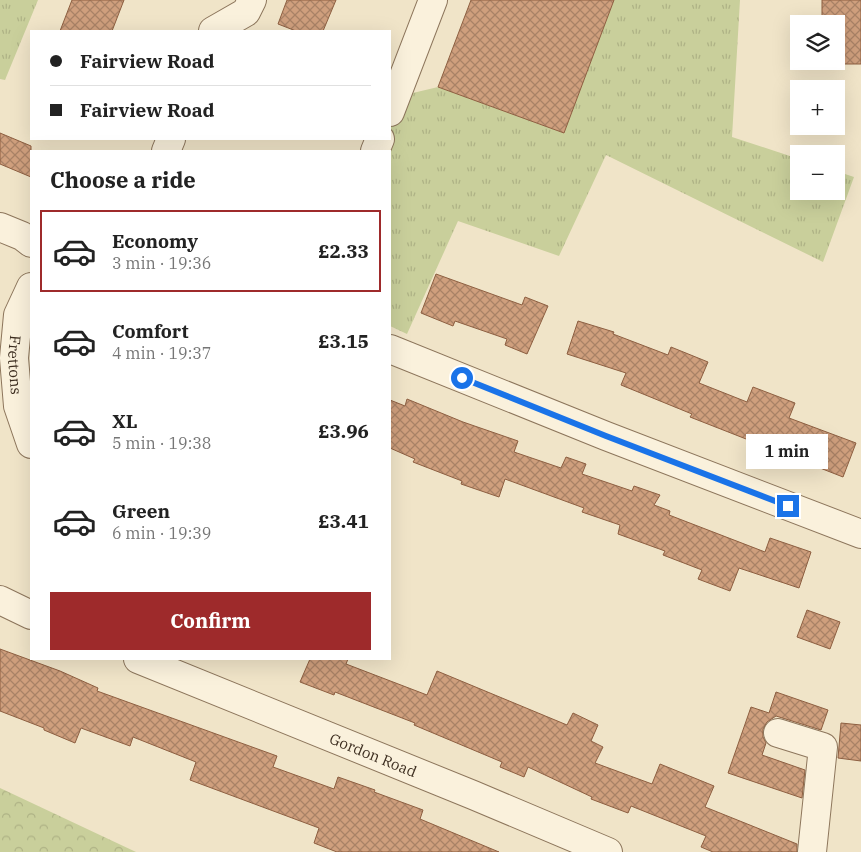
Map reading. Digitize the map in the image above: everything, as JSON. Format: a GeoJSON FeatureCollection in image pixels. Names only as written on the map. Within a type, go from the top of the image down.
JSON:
{"type":"FeatureCollection","features":[{"type":"Feature","properties":{"kind":"street"},"geometry":{"type":"LineString","coordinates":[[215,30],[246,12],[252,0]]}},
{"type":"Feature","properties":{"kind":"street"},"geometry":{"type":"LineString","coordinates":[[391,109],[433,0]]}},
{"type":"Feature","properties":{"kind":"street"},"geometry":{"type":"LineString","coordinates":[[0,227],[22,236],[30,242]]}},
{"type":"Feature","properties":{"kind":"street","name":"Frettons"},"geometry":{"type":"LineString","coordinates":[[30,290],[18,315],[14,358],[18,406],[30,441]]}},
{"type":"Feature","properties":{"kind":"street"},"geometry":{"type":"LineString","coordinates":[[391,349],[606,436],[861,534]]}},
{"type":"Feature","properties":{"kind":"street"},"geometry":{"type":"LineString","coordinates":[[0,600],[30,615]]}},
{"type":"Feature","properties":{"kind":"street","name":"Gordon Road"},"geometry":{"type":"LineString","coordinates":[[140,660],[608,852]]}},
{"type":"Feature","properties":{"kind":"street"},"geometry":{"type":"LineString","coordinates":[[778,733],[823,746],[812,852]]}},
{"type":"Feature","properties":{"kind":"green space"},"geometry":{"type":"Polygon","coordinates":[[[0,0],[38,0],[5,80],[0,79],[0,0]]]}},
{"type":"Feature","properties":{"kind":"green space"},"geometry":{"type":"Polygon","coordinates":[[[614,0],[740,0],[732,137],[790,156],[790,200],[845,200],[845,174],[854,177],[823,262],[606,155],[559,256],[458,221],[407,334],[391,326],[391,150],[378,150],[391,140],[391,111],[396,97],[438,87],[564,133],[614,0]]]}},
{"type":"Feature","properties":{"kind":"green space"},"geometry":{"type":"Polygon","coordinates":[[[0,788],[136,852],[0,852],[0,788]]]}},
{"type":"Feature","properties":{"kind":"building"},"geometry":{"type":"Polygon","coordinates":[[[72,0],[124,0],[112,30],[60,30],[72,0]]]}},
{"type":"Feature","properties":{"kind":"building"},"geometry":{"type":"Polygon","coordinates":[[[287,0],[336,0],[323,30],[293,30],[278,24],[287,0]]]}},
{"type":"Feature","properties":{"kind":"building"},"geometry":{"type":"Polygon","coordinates":[[[471,0],[614,0],[564,133],[438,87],[471,0]]]}},
{"type":"Feature","properties":{"kind":"building"},"geometry":{"type":"Polygon","coordinates":[[[822,0],[861,0],[861,64],[845,64],[845,15],[822,15],[822,0]]]}},
{"type":"Feature","properties":{"kind":"building"},"geometry":{"type":"Polygon","coordinates":[[[0,133],[31,146],[30,177],[0,164],[0,133]]]}},
{"type":"Feature","properties":{"kind":"building"},"geometry":{"type":"Polygon","coordinates":[[[436,274],[522,305],[525,297],[548,306],[527,354],[505,345],[507,339],[455,321],[453,326],[421,313],[436,274]]]}},
{"type":"Feature","properties":{"kind":"building"},"geometry":{"type":"Polygon","coordinates":[[[578,321],[614,332],[613,334],[668,355],[671,347],[708,362],[699,383],[747,402],[753,387],[795,403],[789,418],[856,443],[843,477],[690,417],[692,414],[621,385],[626,373],[567,354],[578,321]]]}},
{"type":"Feature","properties":{"kind":"building"},"geometry":{"type":"Polygon","coordinates":[[[407,399],[463,422],[518,441],[514,452],[561,468],[566,457],[586,464],[582,474],[632,491],[634,486],[660,495],[654,505],[670,511],[669,515],[765,552],[770,538],[811,552],[799,588],[739,568],[730,591],[698,579],[702,570],[663,555],[665,551],[618,534],[620,525],[582,512],[584,508],[505,479],[499,497],[461,484],[462,481],[413,462],[415,459],[391,448],[391,400],[405,406],[407,399]]]}},
{"type":"Feature","properties":{"kind":"building"},"geometry":{"type":"Polygon","coordinates":[[[807,610],[840,622],[830,649],[797,637],[807,610]]]}},
{"type":"Feature","properties":{"kind":"building"},"geometry":{"type":"Polygon","coordinates":[[[0,649],[60,671],[98,688],[97,691],[277,756],[273,767],[334,789],[338,777],[375,790],[374,792],[423,810],[420,819],[499,852],[337,852],[314,843],[319,828],[190,780],[196,762],[133,737],[130,746],[81,728],[75,743],[44,730],[44,728],[0,711],[0,649]]]}},
{"type":"Feature","properties":{"kind":"building"},"geometry":{"type":"Polygon","coordinates":[[[310,660],[348,660],[346,664],[427,695],[437,671],[567,725],[573,713],[598,725],[591,741],[603,747],[595,763],[652,784],[660,764],[714,786],[705,807],[797,844],[797,852],[713,852],[701,847],[706,836],[631,806],[628,813],[591,799],[592,797],[528,767],[524,777],[500,767],[502,762],[414,725],[415,723],[335,692],[334,695],[300,682],[310,660]]]}},
{"type":"Feature","properties":{"kind":"building"},"geometry":{"type":"Polygon","coordinates":[[[776,692],[828,710],[821,730],[776,716],[767,722],[763,729],[763,737],[766,743],[762,755],[805,770],[802,798],[728,773],[751,707],[769,713],[776,692]]]}},
{"type":"Feature","properties":{"kind":"building"},"geometry":{"type":"Polygon","coordinates":[[[841,723],[861,725],[861,761],[838,758],[841,723]]]}},
{"type":"Feature","properties":{"kind":"route"},"geometry":{"type":"LineString","coordinates":[[462,378],[788,506]]}}]}
